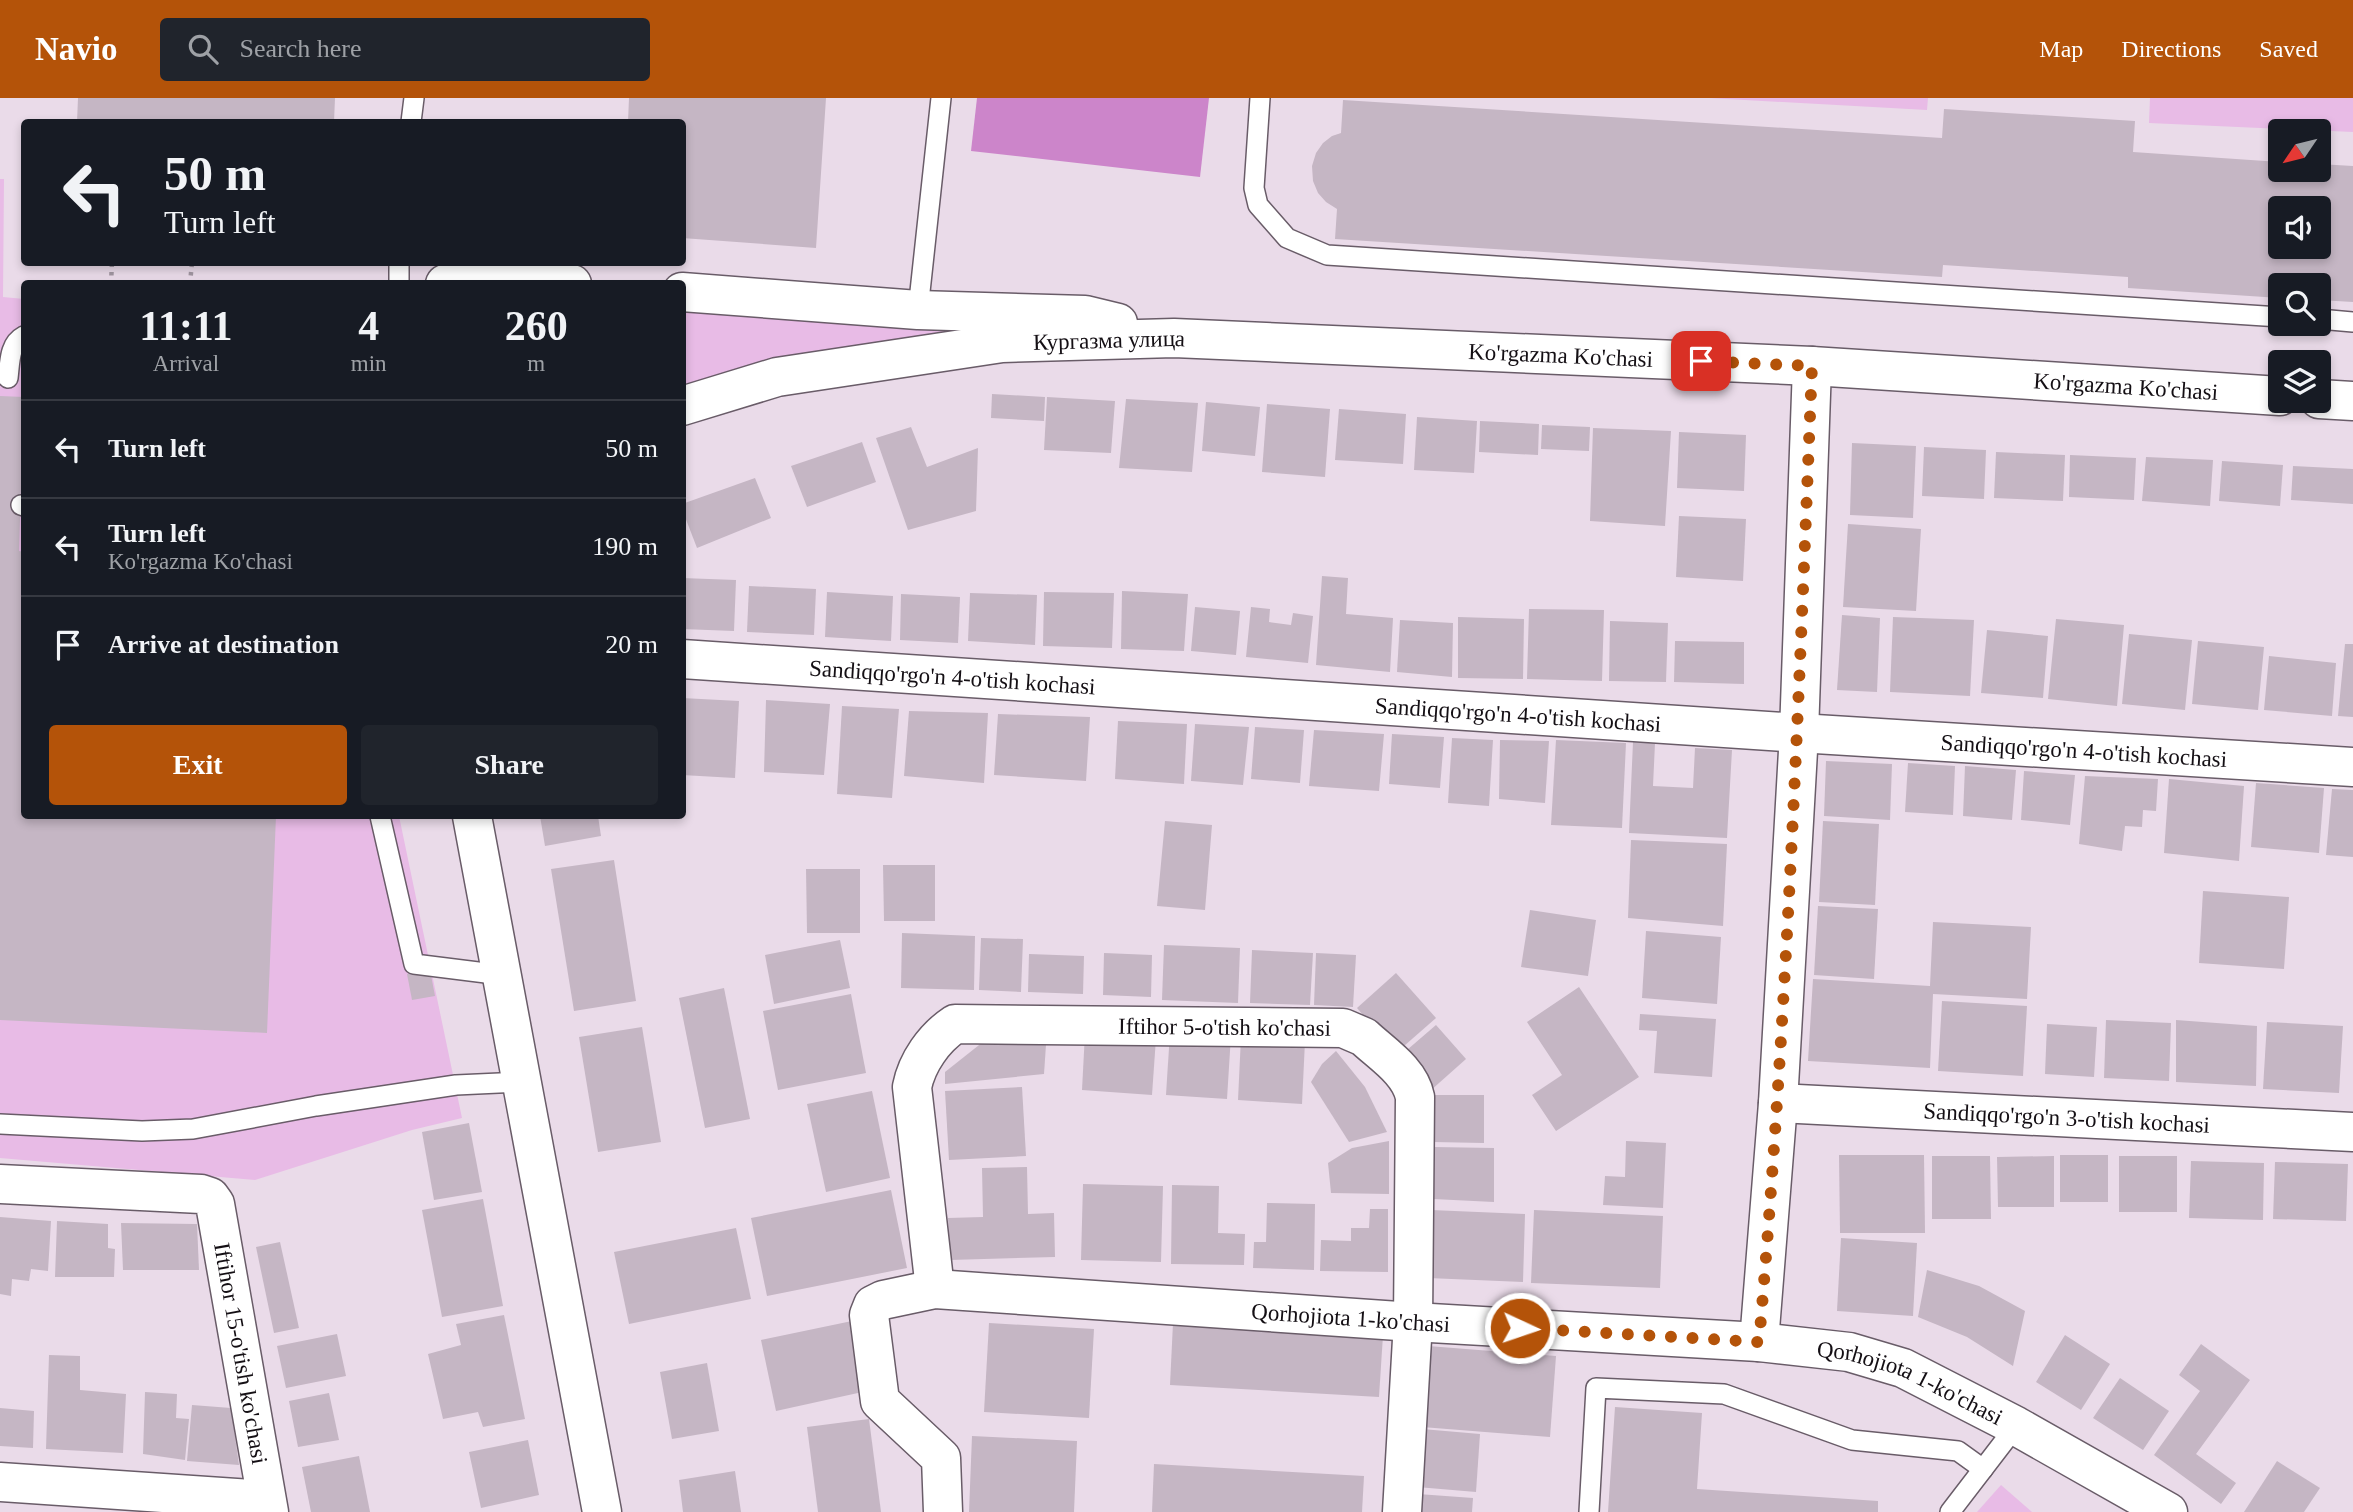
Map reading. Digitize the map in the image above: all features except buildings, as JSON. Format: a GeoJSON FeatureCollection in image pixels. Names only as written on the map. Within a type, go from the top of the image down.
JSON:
{"type":"FeatureCollection","features":[{"type":"Feature","properties":{"kind":"street"},"geometry":{"type":"LineString","coordinates":[[460,280],[478,275],[510,280]]}},
{"type":"Feature","properties":{"kind":"street","name":"Кургазма улица"},"geometry":{"type":"LineString","coordinates":[[686,292],[918,310],[1085,315],[1174,338]]}},
{"type":"Feature","properties":{"kind":"street","name":"Кургазма улица"},"geometry":{"type":"LineString","coordinates":[[686,405],[777,377],[1002,343],[1174,338]]}},
{"type":"Feature","properties":{"kind":"street","name":"Ko'rgazma Ko'chasi"},"geometry":{"type":"LineString","coordinates":[[1174,338],[1812,366],[2268,395]]}},
{"type":"Feature","properties":{"kind":"street"},"geometry":{"type":"LineString","coordinates":[[1759,1342],[1778,1103],[1799,733],[1812,366]]}},
{"type":"Feature","properties":{"kind":"street"},"geometry":{"type":"LineString","coordinates":[[2331,400],[2353,401]]}},
{"type":"Feature","properties":{"kind":"street","name":"Sandiqqo'rgo'n 4-o'tish kochasi"},"geometry":{"type":"LineString","coordinates":[[686,659],[1799,733],[2353,766]]}},
{"type":"Feature","properties":{"kind":"street"},"geometry":{"type":"LineString","coordinates":[[473,819],[602,1512]]}},
{"type":"Feature","properties":{"kind":"street","name":"Iftihor 5-o'tish ko'chasi"},"geometry":{"type":"LineString","coordinates":[[935,1289],[912,1087],[915,1071],[940,1034],[955,1024],[1343,1028],[1364,1037],[1407,1076],[1415,1097],[1413,1322],[1402,1512]]}},
{"type":"Feature","properties":{"kind":"street","name":"Sandiqqo'rgo'n 3-o'tish kochasi"},"geometry":{"type":"LineString","coordinates":[[1778,1103],[2353,1132]]}},
{"type":"Feature","properties":{"kind":"street","name":"Iftihor 15-o'tish ko'chasi"},"geometry":{"type":"LineString","coordinates":[[0,1184],[201,1194],[210,1197],[215,1204],[267,1506]]}},
{"type":"Feature","properties":{"kind":"street","name":"Qorhojiota 1-ko'chasi"},"geometry":{"type":"LineString","coordinates":[[943,1512],[940,1458],[880,1401],[869,1315],[873,1305],[883,1300],[935,1289],[1413,1322],[1759,1342],[1849,1352],[1903,1368],[2016,1426],[2168,1512]]}},
{"type":"Feature","properties":{"kind":"street"},"geometry":{"type":"LineString","coordinates":[[0,1482],[267,1506]]}},
{"type":"Feature","properties":{"kind":"lane"},"geometry":{"type":"LineString","coordinates":[[411,119],[414,98]]}},
{"type":"Feature","properties":{"kind":"lane"},"geometry":{"type":"LineString","coordinates":[[918,310],[941,98]]}},
{"type":"Feature","properties":{"kind":"lane"},"geometry":{"type":"LineString","coordinates":[[1261,98],[1254,188],[1258,205],[1287,238],[1327,255],[2268,316]]}},
{"type":"Feature","properties":{"kind":"lane"},"geometry":{"type":"LineString","coordinates":[[2331,320],[2353,322]]}},
{"type":"Feature","properties":{"kind":"lane"},"geometry":{"type":"LineString","coordinates":[[11,378],[12,349],[21,338]]}},
{"type":"Feature","properties":{"kind":"lane"},"geometry":{"type":"LineString","coordinates":[[381,819],[415,964],[502,975]]}},
{"type":"Feature","properties":{"kind":"lane"},"geometry":{"type":"LineString","coordinates":[[0,1124],[142,1131],[193,1129],[316,1106],[456,1085],[522,1082]]}},
{"type":"Feature","properties":{"kind":"lane"},"geometry":{"type":"LineString","coordinates":[[1589,1512],[1596,1388],[1724,1394],[1852,1440],[1958,1451],[1983,1469]]}},
{"type":"Feature","properties":{"kind":"lane"},"geometry":{"type":"LineString","coordinates":[[1950,1512],[2016,1426]]}},
{"type":"Feature","properties":{"kind":"shaded area"},"geometry":{"type":"Polygon","coordinates":[[[977,98],[1209,98],[1200,177],[971,151],[977,98]]]}},
{"type":"Feature","properties":{"kind":"shaded area"},"geometry":{"type":"Polygon","coordinates":[[[1709,98],[1928,98],[1927,110],[1709,98]]]}},
{"type":"Feature","properties":{"kind":"shaded area"},"geometry":{"type":"Polygon","coordinates":[[[2150,98],[2353,98],[2353,132],[2331,131],[2331,119],[2268,119],[2268,128],[2149,123],[2150,98]]]}},
{"type":"Feature","properties":{"kind":"shaded area"},"geometry":{"type":"Polygon","coordinates":[[[0,179],[4,179],[3,297],[21,299],[21,819],[400,819],[462,1118],[412,1130],[255,1180],[0,1158],[0,179]]]}},
{"type":"Feature","properties":{"kind":"shaded area"},"geometry":{"type":"Polygon","coordinates":[[[686,305],[989,334],[686,392],[686,305]]]}},
{"type":"Feature","properties":{"kind":"shaded area"},"geometry":{"type":"Polygon","coordinates":[[[2001,1485],[2032,1512],[1977,1512],[2001,1485]]]}},
{"type":"Feature","properties":{"kind":"route"},"geometry":{"type":"LineString","coordinates":[[1520,1328],[1759,1342],[1778,1103],[1796,786],[1812,366],[1701,361]]}}]}
